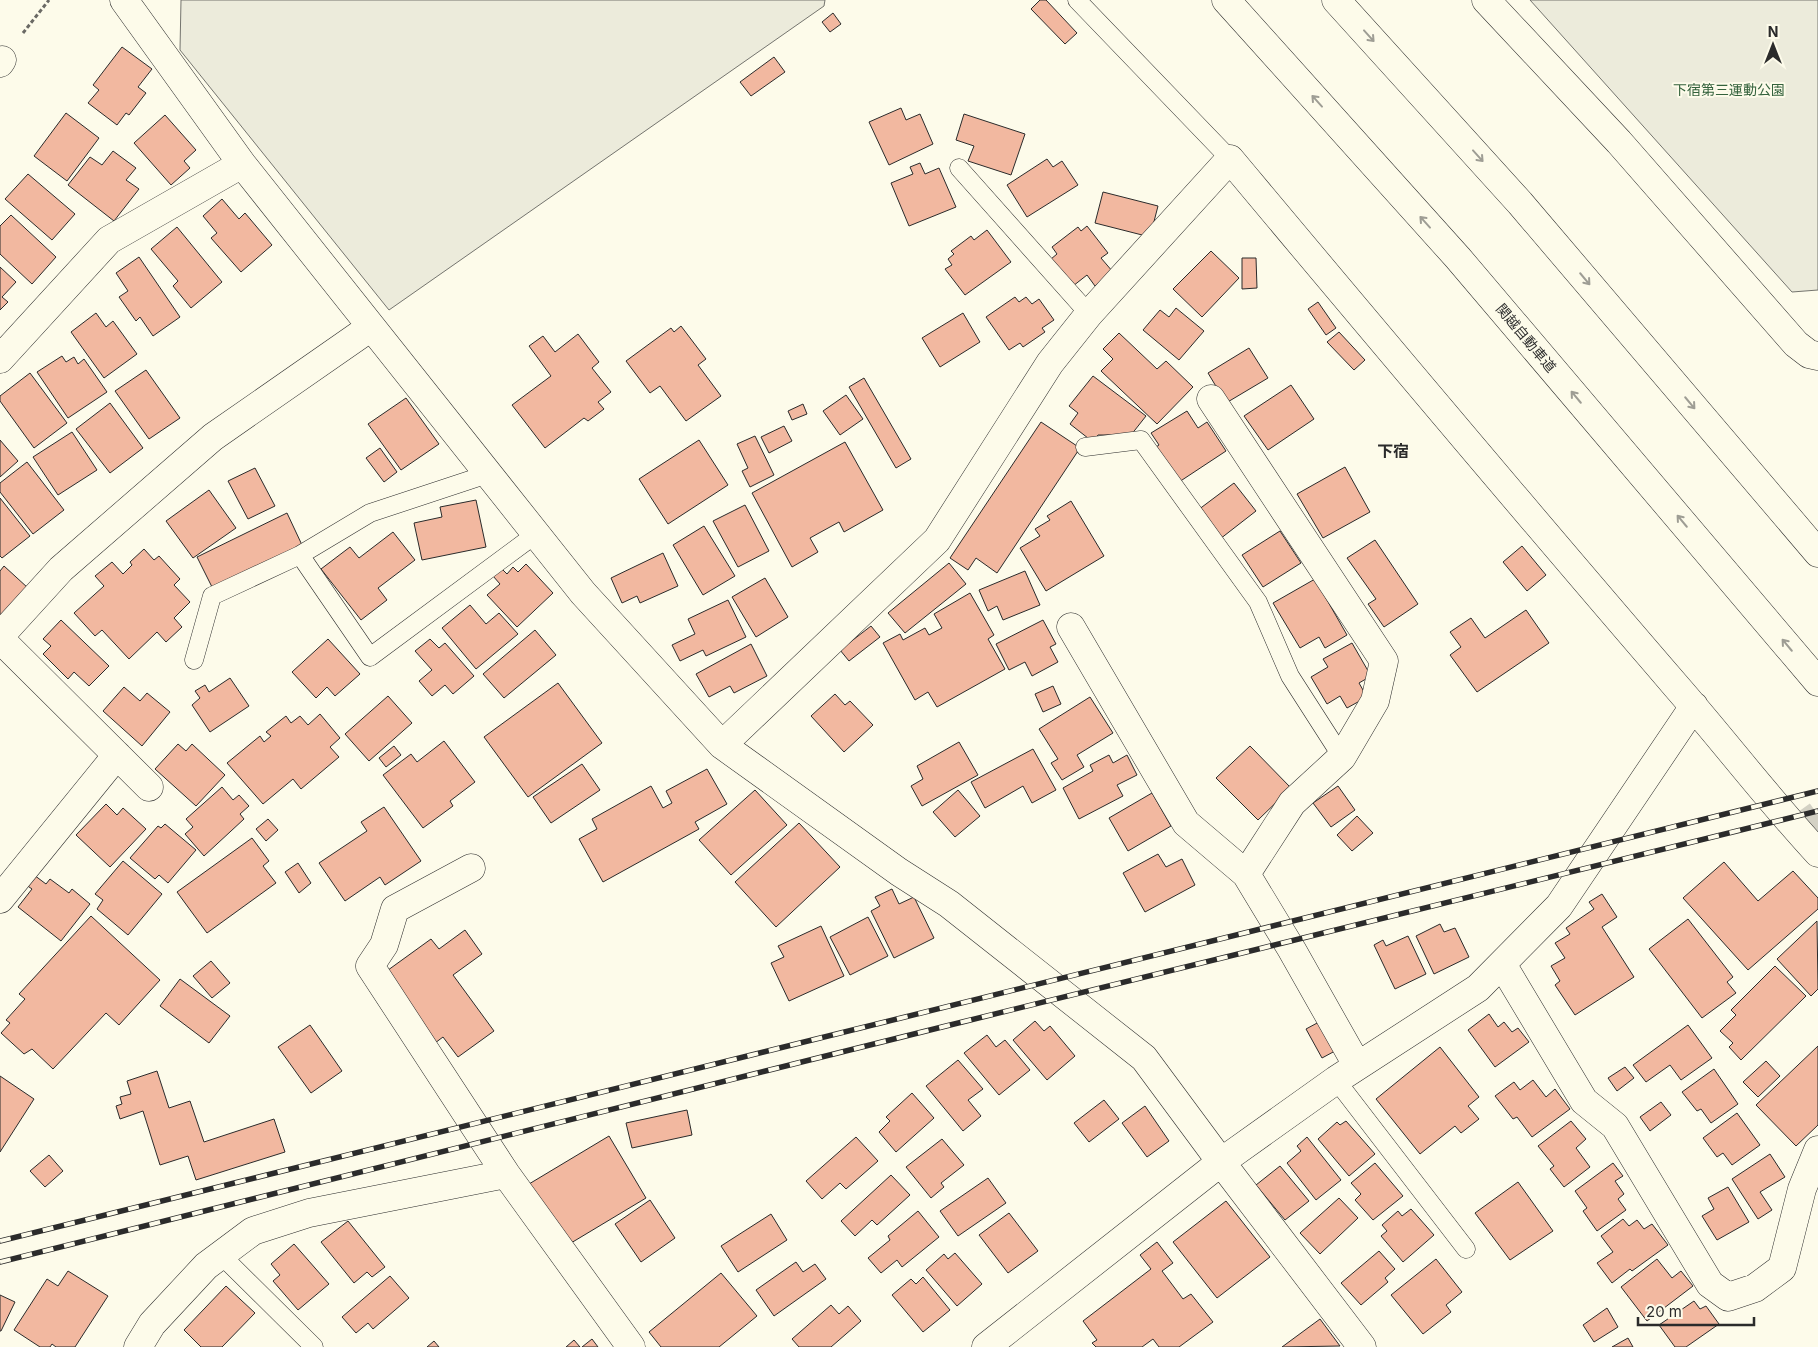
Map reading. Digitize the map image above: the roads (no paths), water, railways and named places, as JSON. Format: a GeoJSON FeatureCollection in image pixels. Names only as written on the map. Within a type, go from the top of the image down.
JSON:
{"type":"FeatureCollection","features":[{"type":"Feature","properties":{"kind":"main road"},"geometry":{"type":"LineString","coordinates":[[124,0],[242,164],[583,593],[722,745],[899,872],[949,904],[1144,1058],[1362,1347]]}},
{"type":"Feature","properties":{"kind":"main road","name":"関越自動車道"},"geometry":{"type":"LineString","coordinates":[[1226,0],[1458,258],[1818,682]]}},
{"type":"Feature","properties":{"kind":"main road"},"geometry":{"type":"LineString","coordinates":[[1336,0],[1520,203],[1818,553]]}},
{"type":"Feature","properties":{"kind":"main road"},"geometry":{"type":"LineString","coordinates":[[1486,0],[1619,142],[1796,344],[1809,354],[1818,356]]}},
{"type":"Feature","properties":{"kind":"main road"},"geometry":{"type":"LineString","coordinates":[[722,745],[937,540],[1050,363],[1089,314],[1230,159],[1508,490],[1694,706],[1818,854]]}},
{"type":"Feature","properties":{"kind":"main road"},"geometry":{"type":"LineString","coordinates":[[0,359],[109,240],[242,164]]}},
{"type":"Feature","properties":{"kind":"main road"},"geometry":{"type":"LineString","coordinates":[[149,787],[0,637],[61,569],[213,437],[372,327]]}},
{"type":"Feature","properties":{"kind":"main road"},"geometry":{"type":"LineString","coordinates":[[1211,399],[1384,661],[1375,701],[1342,757],[1292,802],[1246,874]]}},
{"type":"Feature","properties":{"kind":"main road"},"geometry":{"type":"LineString","coordinates":[[1071,627],[1186,823],[1246,874],[1292,950],[1346,1073]]}},
{"type":"Feature","properties":{"kind":"main road"},"geometry":{"type":"LineString","coordinates":[[986,1347],[1221,1162],[1346,1073],[1478,988],[1559,906],[1694,706]]}},
{"type":"Feature","properties":{"kind":"main road"},"geometry":{"type":"LineString","coordinates":[[0,899],[117,755]]}},
{"type":"Feature","properties":{"kind":"main road"},"geometry":{"type":"LineString","coordinates":[[471,868],[395,909],[384,945],[370,966],[506,1174],[631,1347]]}},
{"type":"Feature","properties":{"kind":"main road"},"geometry":{"type":"LineString","coordinates":[[1502,964],[1584,1101],[1615,1126],[1710,1284],[1728,1297],[1755,1288],[1782,1268],[1802,1189],[1818,1150]]}},
{"type":"Feature","properties":{"kind":"main road"},"geometry":{"type":"LineString","coordinates":[[138,1347],[152,1324],[206,1266],[253,1231],[309,1213],[506,1174]]}},
{"type":"Feature","properties":{"kind":"lane"},"geometry":{"type":"LineString","coordinates":[[1077,0],[1230,159]]}},
{"type":"Feature","properties":{"kind":"lane"},"geometry":{"type":"LineString","coordinates":[[959,168],[1089,314]]}},
{"type":"Feature","properties":{"kind":"lane"},"geometry":{"type":"LineString","coordinates":[[1085,447],[1141,440],[1258,602],[1290,676],[1342,757]]}},
{"type":"Feature","properties":{"kind":"lane"},"geometry":{"type":"LineString","coordinates":[[194,660],[212,596],[300,555],[370,513],[488,474]]}},
{"type":"Feature","properties":{"kind":"lane"},"geometry":{"type":"LineString","coordinates":[[300,555],[370,657],[536,534]]}},
{"type":"Feature","properties":{"kind":"lane"},"geometry":{"type":"LineString","coordinates":[[1346,1073],[1466,1249]]}},
{"type":"Feature","properties":{"kind":"lane"},"geometry":{"type":"LineString","coordinates":[[221,1255],[314,1347]]}},
{"type":"Feature","properties":{"kind":"tunnel"},"geometry":{"type":"LineString","coordinates":[[1797,830],[1818,815]]}},
{"type":"Feature","properties":{"kind":"railway"},"geometry":{"type":"LineString","coordinates":[[0,1241],[1818,791]]}},
{"type":"Feature","properties":{"kind":"railway"},"geometry":{"type":"LineString","coordinates":[[0,1262],[1818,811]]}},
{"type":"Feature","properties":{"kind":"district","name":"下宿"},"geometry":{"type":"Point","coordinates":[1393,451]}},
{"type":"Feature","properties":{"kind":"park label","name":"下宿第三運動公園"},"geometry":{"type":"Point","coordinates":[1729,90]}}]}
